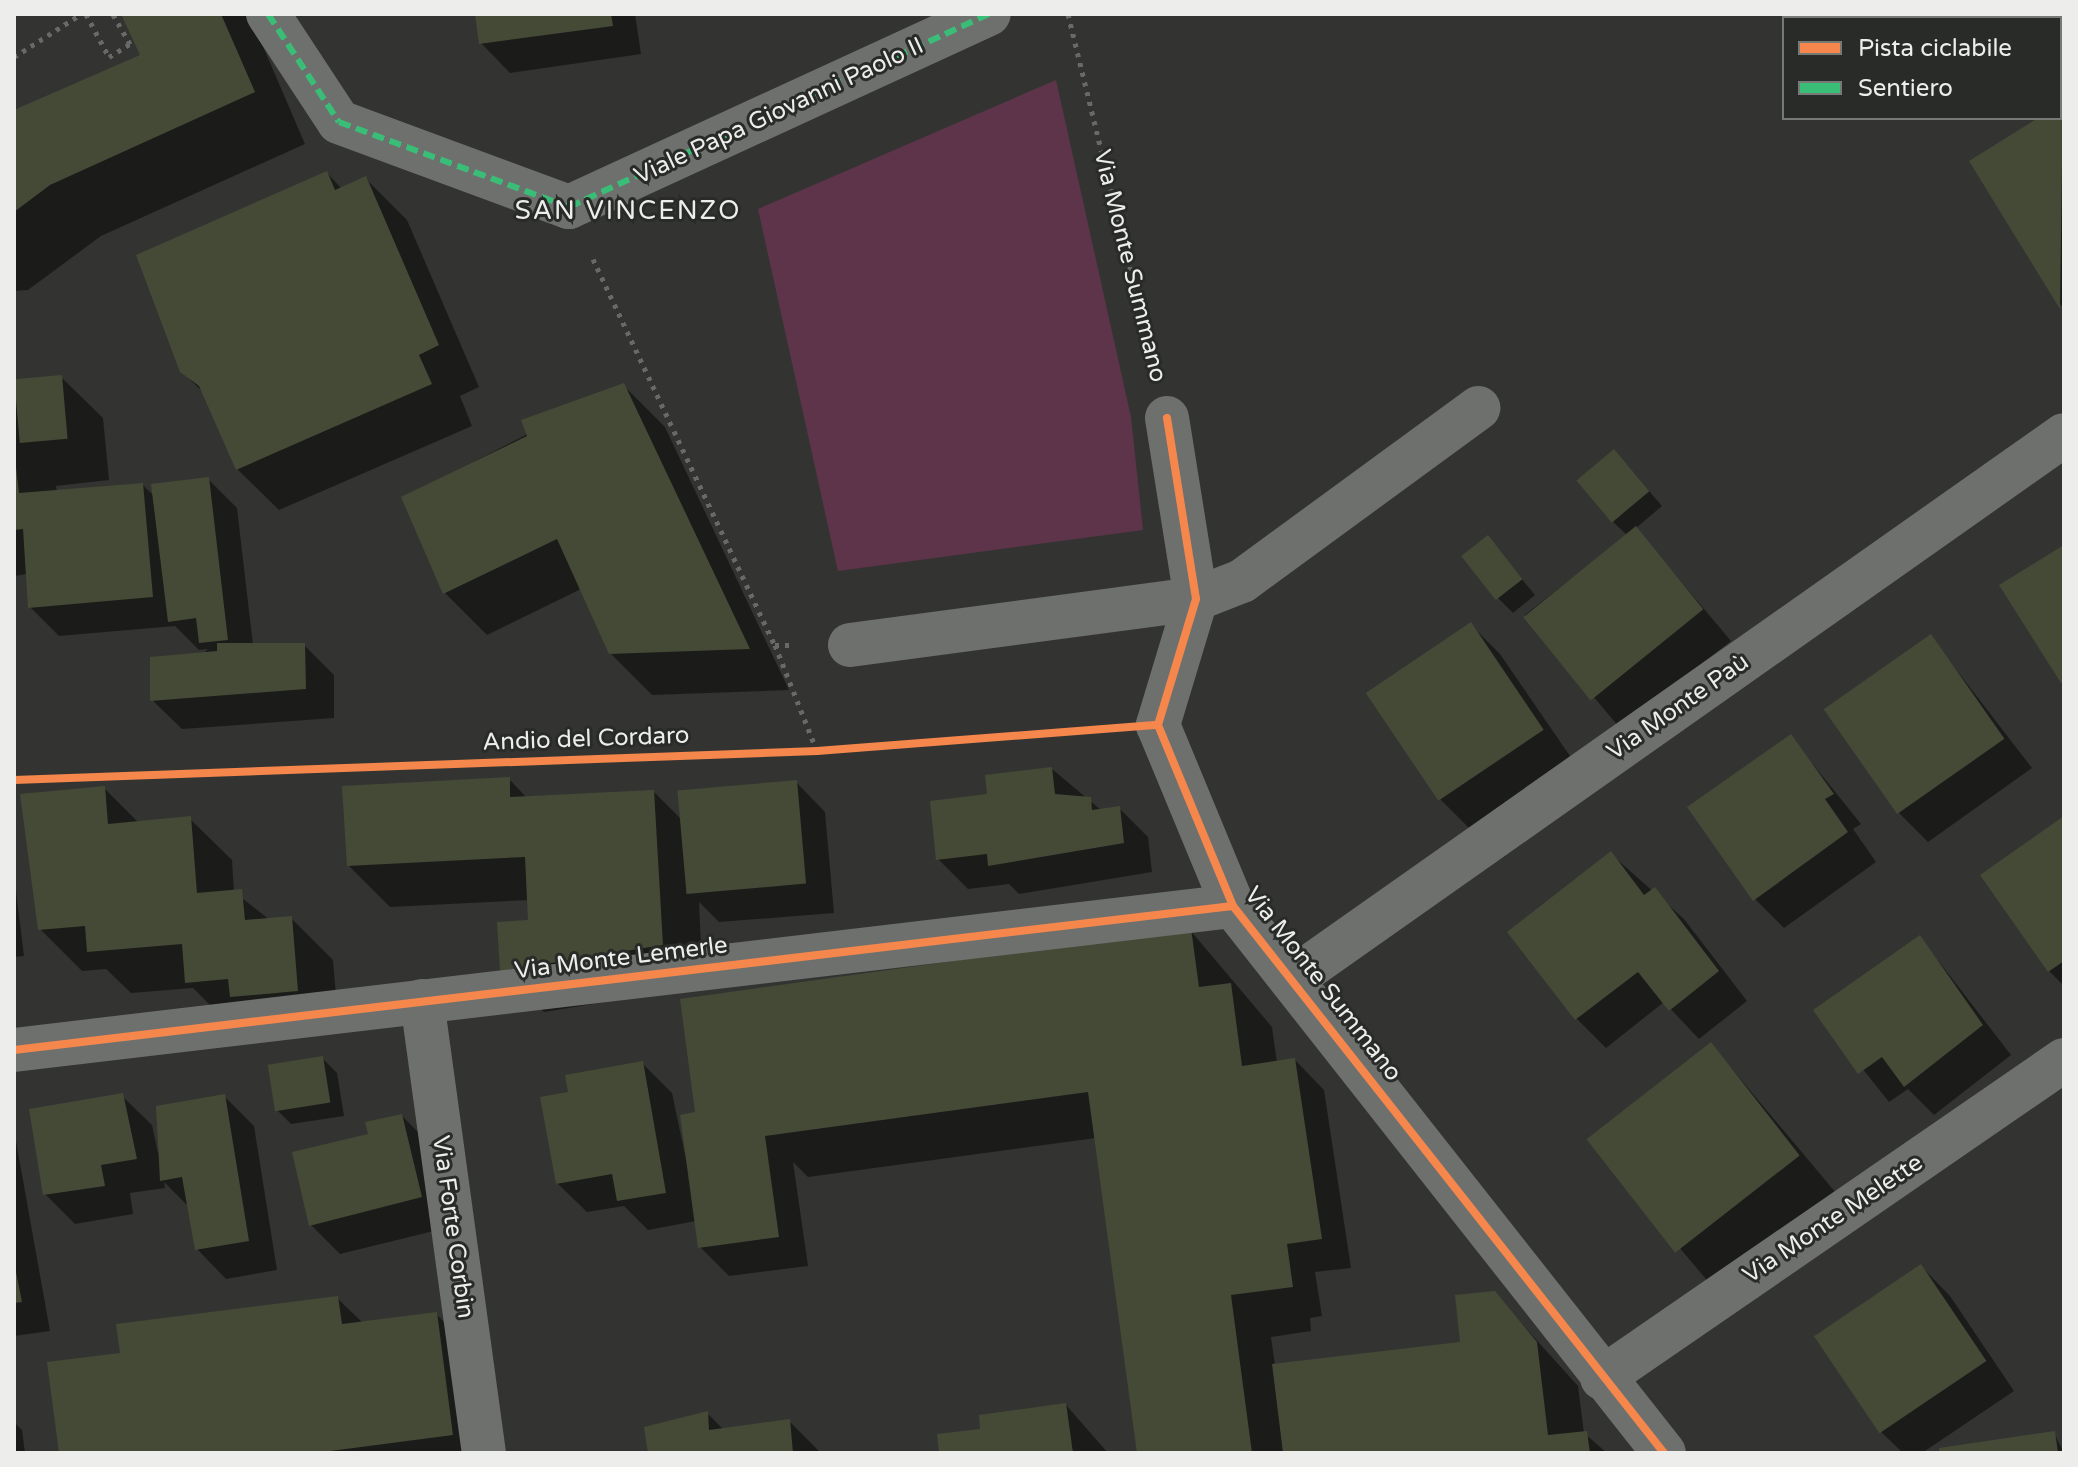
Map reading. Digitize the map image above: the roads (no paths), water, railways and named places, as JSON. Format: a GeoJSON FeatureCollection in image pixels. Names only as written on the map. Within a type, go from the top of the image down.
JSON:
{"type":"FeatureCollection","features":[{"type":"Feature","properties":{"kind":"street","name":"Viale Papa Giovanni Paolo II"},"geometry":{"type":"LineString","coordinates":[[268,14],[339,122],[569,207],[989,14]]}},
{"type":"Feature","properties":{"kind":"street"},"geometry":{"type":"LineString","coordinates":[[850,645],[1196,599],[1242,581],[1478,408]]}},
{"type":"Feature","properties":{"kind":"street","name":"Via Monte Summano"},"geometry":{"type":"LineString","coordinates":[[1167,418],[1196,599],[1158,725],[1233,906],[1664,1453]]}},
{"type":"Feature","properties":{"kind":"street","name":"Via Monte Paù"},"geometry":{"type":"LineString","coordinates":[[1292,979],[2064,435]]}},
{"type":"Feature","properties":{"kind":"street","name":"Via Monte Lemerle"},"geometry":{"type":"LineString","coordinates":[[14,1050],[1233,906]]}},
{"type":"Feature","properties":{"kind":"street","name":"Via Forte Corbin"},"geometry":{"type":"LineString","coordinates":[[422,1001],[484,1453]]}},
{"type":"Feature","properties":{"kind":"street","name":"Via Monte Melette"},"geometry":{"type":"LineString","coordinates":[[1602,1378],[2064,1060]]}},
{"type":"Feature","properties":{"kind":"district","name":"SAN VINCENZO"},"geometry":{"type":"Point","coordinates":[628,211]}}]}
